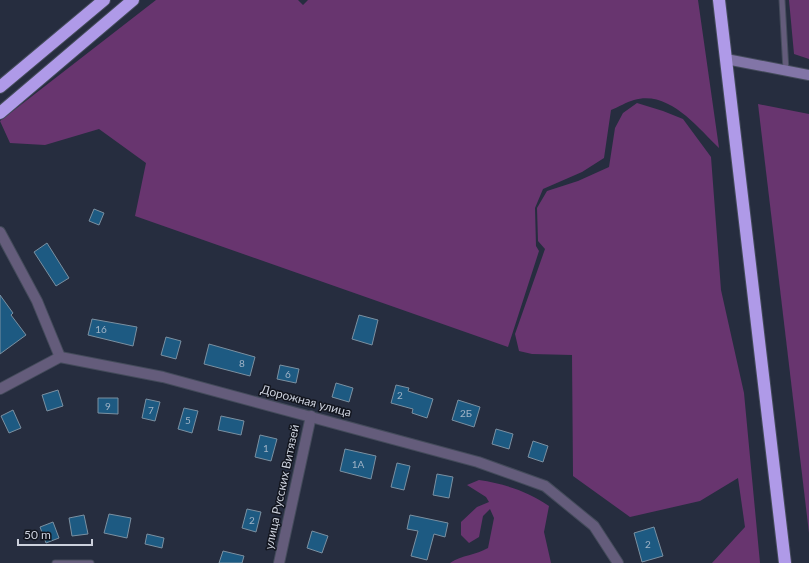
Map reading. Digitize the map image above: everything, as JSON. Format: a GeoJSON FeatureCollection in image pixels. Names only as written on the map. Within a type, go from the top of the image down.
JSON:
{"type":"FeatureCollection","features":[{"type":"Feature","properties":{"kind":"highway"},"geometry":{"type":"LineString","coordinates":[[0,87],[104,0]]}},
{"type":"Feature","properties":{"kind":"highway"},"geometry":{"type":"LineString","coordinates":[[0,113],[134,0]]}},
{"type":"Feature","properties":{"kind":"highway"},"geometry":{"type":"LineString","coordinates":[[719,0],[785,563]]}},
{"type":"Feature","properties":{"kind":"street"},"geometry":{"type":"LineString","coordinates":[[726,59],[809,75]]}},
{"type":"Feature","properties":{"kind":"street"},"geometry":{"type":"LineString","coordinates":[[0,232],[36,301],[60,357],[0,389]]}},
{"type":"Feature","properties":{"kind":"street","name":"Дорожная улица"},"geometry":{"type":"LineString","coordinates":[[60,357],[163,377],[311,416],[478,462],[545,486],[594,526],[618,563]]}},
{"type":"Feature","properties":{"kind":"street","name":"улица Русских Витязей"},"geometry":{"type":"LineString","coordinates":[[279,563],[311,416]]}},
{"type":"Feature","properties":{"kind":"lane"},"geometry":{"type":"LineString","coordinates":[[782,0],[786,70]]}},
{"type":"Feature","properties":{"kind":"lane"},"geometry":{"type":"LineString","coordinates":[[55,563],[91,563]]}},
{"type":"Feature","properties":{"kind":"shaded area"},"geometry":{"type":"Polygon","coordinates":[[[156,0],[298,0],[303,5],[308,0],[698,0],[719,148],[681,112],[659,100],[647,98],[634,100],[611,110],[604,158],[582,172],[543,189],[535,208],[536,246],[539,251],[508,347],[135,216],[146,163],[99,129],[45,145],[10,143],[0,121],[156,0]]]}},
{"type":"Feature","properties":{"kind":"shaded area"},"geometry":{"type":"Polygon","coordinates":[[[789,0],[809,0],[809,59],[794,54],[789,0]]]}},
{"type":"Feature","properties":{"kind":"shaded area"},"geometry":{"type":"Polygon","coordinates":[[[637,103],[683,119],[711,157],[721,290],[744,393],[760,563],[712,563],[745,527],[738,478],[700,501],[630,517],[573,476],[572,355],[532,354],[519,351],[515,334],[545,249],[538,241],[537,208],[547,191],[578,181],[609,167],[615,128],[623,113],[637,103]]]}},
{"type":"Feature","properties":{"kind":"shaded area"},"geometry":{"type":"Polygon","coordinates":[[[758,104],[809,114],[809,533],[758,104]]]}},
{"type":"Feature","properties":{"kind":"shaded area"},"geometry":{"type":"Polygon","coordinates":[[[479,480],[516,489],[549,506],[544,532],[551,563],[450,563],[459,558],[488,548],[494,518],[490,509],[483,516],[479,537],[469,543],[461,535],[461,522],[477,507],[489,502],[486,497],[467,485],[479,480]]]}},
{"type":"Feature","properties":{"kind":"building"},"geometry":{"type":"Polygon","coordinates":[[[94,209],[104,213],[99,225],[89,221],[94,209]]]}},
{"type":"Feature","properties":{"kind":"building"},"geometry":{"type":"Polygon","coordinates":[[[47,243],[69,278],[56,286],[34,252],[47,243]]]}},
{"type":"Feature","properties":{"kind":"building"},"geometry":{"type":"Polygon","coordinates":[[[0,295],[13,313],[11,315],[26,335],[0,354],[0,295]]]}},
{"type":"Feature","properties":{"kind":"building"},"geometry":{"type":"Polygon","coordinates":[[[359,315],[378,320],[372,345],[352,339],[359,315]]]}},
{"type":"Feature","properties":{"kind":"building"},"geometry":{"type":"Polygon","coordinates":[[[92,319],[137,327],[133,346],[88,335],[92,319]]]}},
{"type":"Feature","properties":{"kind":"building"},"geometry":{"type":"Polygon","coordinates":[[[166,337],[181,341],[176,359],[161,355],[166,337]]]}},
{"type":"Feature","properties":{"kind":"building"},"geometry":{"type":"Polygon","coordinates":[[[209,344],[255,357],[250,376],[204,364],[209,344]]]}},
{"type":"Feature","properties":{"kind":"building"},"geometry":{"type":"Polygon","coordinates":[[[280,365],[299,369],[296,383],[277,379],[280,365]]]}},
{"type":"Feature","properties":{"kind":"building"},"geometry":{"type":"Polygon","coordinates":[[[336,383],[353,388],[349,402],[332,397],[336,383]]]}},
{"type":"Feature","properties":{"kind":"building"},"geometry":{"type":"Polygon","coordinates":[[[396,385],[409,388],[408,391],[433,399],[427,418],[412,413],[413,409],[391,403],[396,385]]]}},
{"type":"Feature","properties":{"kind":"building"},"geometry":{"type":"Polygon","coordinates":[[[58,390],[63,406],[47,411],[42,395],[58,390]]]}},
{"type":"Feature","properties":{"kind":"building"},"geometry":{"type":"Polygon","coordinates":[[[98,398],[118,398],[118,414],[98,413],[98,398]]]}},
{"type":"Feature","properties":{"kind":"building"},"geometry":{"type":"Polygon","coordinates":[[[146,399],[160,402],[155,421],[142,418],[146,399]]]}},
{"type":"Feature","properties":{"kind":"building"},"geometry":{"type":"Polygon","coordinates":[[[458,400],[480,407],[474,427],[452,420],[458,400]]]}},
{"type":"Feature","properties":{"kind":"building"},"geometry":{"type":"Polygon","coordinates":[[[184,408],[198,411],[192,433],[178,429],[184,408]]]}},
{"type":"Feature","properties":{"kind":"building"},"geometry":{"type":"Polygon","coordinates":[[[13,410],[21,428],[9,433],[1,416],[13,410]]]}},
{"type":"Feature","properties":{"kind":"building"},"geometry":{"type":"Polygon","coordinates":[[[221,416],[244,421],[241,435],[218,430],[221,416]]]}},
{"type":"Feature","properties":{"kind":"building"},"geometry":{"type":"Polygon","coordinates":[[[496,429],[513,434],[509,449],[492,444],[496,429]]]}},
{"type":"Feature","properties":{"kind":"building"},"geometry":{"type":"Polygon","coordinates":[[[260,435],[277,439],[271,461],[255,457],[260,435]]]}},
{"type":"Feature","properties":{"kind":"building"},"geometry":{"type":"Polygon","coordinates":[[[533,441],[548,446],[543,462],[528,457],[533,441]]]}},
{"type":"Feature","properties":{"kind":"building"},"geometry":{"type":"Polygon","coordinates":[[[345,449],[376,456],[371,479],[340,471],[345,449]]]}},
{"type":"Feature","properties":{"kind":"building"},"geometry":{"type":"Polygon","coordinates":[[[397,463],[410,466],[404,490],[391,487],[397,463]]]}},
{"type":"Feature","properties":{"kind":"building"},"geometry":{"type":"Polygon","coordinates":[[[437,474],[453,477],[449,498],[433,495],[437,474]]]}},
{"type":"Feature","properties":{"kind":"building"},"geometry":{"type":"Polygon","coordinates":[[[247,509],[261,512],[256,532],[242,528],[247,509]]]}},
{"type":"Feature","properties":{"kind":"building"},"geometry":{"type":"Polygon","coordinates":[[[109,514],[131,518],[127,538],[104,533],[109,514]]]}},
{"type":"Feature","properties":{"kind":"building"},"geometry":{"type":"Polygon","coordinates":[[[84,515],[88,534],[72,536],[69,518],[84,515]]]}},
{"type":"Feature","properties":{"kind":"building"},"geometry":{"type":"Polygon","coordinates":[[[410,515],[448,523],[445,537],[434,534],[427,560],[411,556],[418,531],[407,529],[410,515]]]}},
{"type":"Feature","properties":{"kind":"building"},"geometry":{"type":"Polygon","coordinates":[[[53,522],[59,538],[46,543],[40,527],[53,522]]]}},
{"type":"Feature","properties":{"kind":"building"},"geometry":{"type":"Polygon","coordinates":[[[654,527],[663,556],[642,562],[634,533],[654,527]]]}},
{"type":"Feature","properties":{"kind":"building"},"geometry":{"type":"Polygon","coordinates":[[[312,531],[328,536],[322,553],[307,548],[312,531]]]}},
{"type":"Feature","properties":{"kind":"building"},"geometry":{"type":"Polygon","coordinates":[[[147,534],[164,538],[162,548],[145,544],[147,534]]]}},
{"type":"Feature","properties":{"kind":"building"},"geometry":{"type":"Polygon","coordinates":[[[223,551],[244,556],[242,563],[219,563],[223,551]]]}}]}
